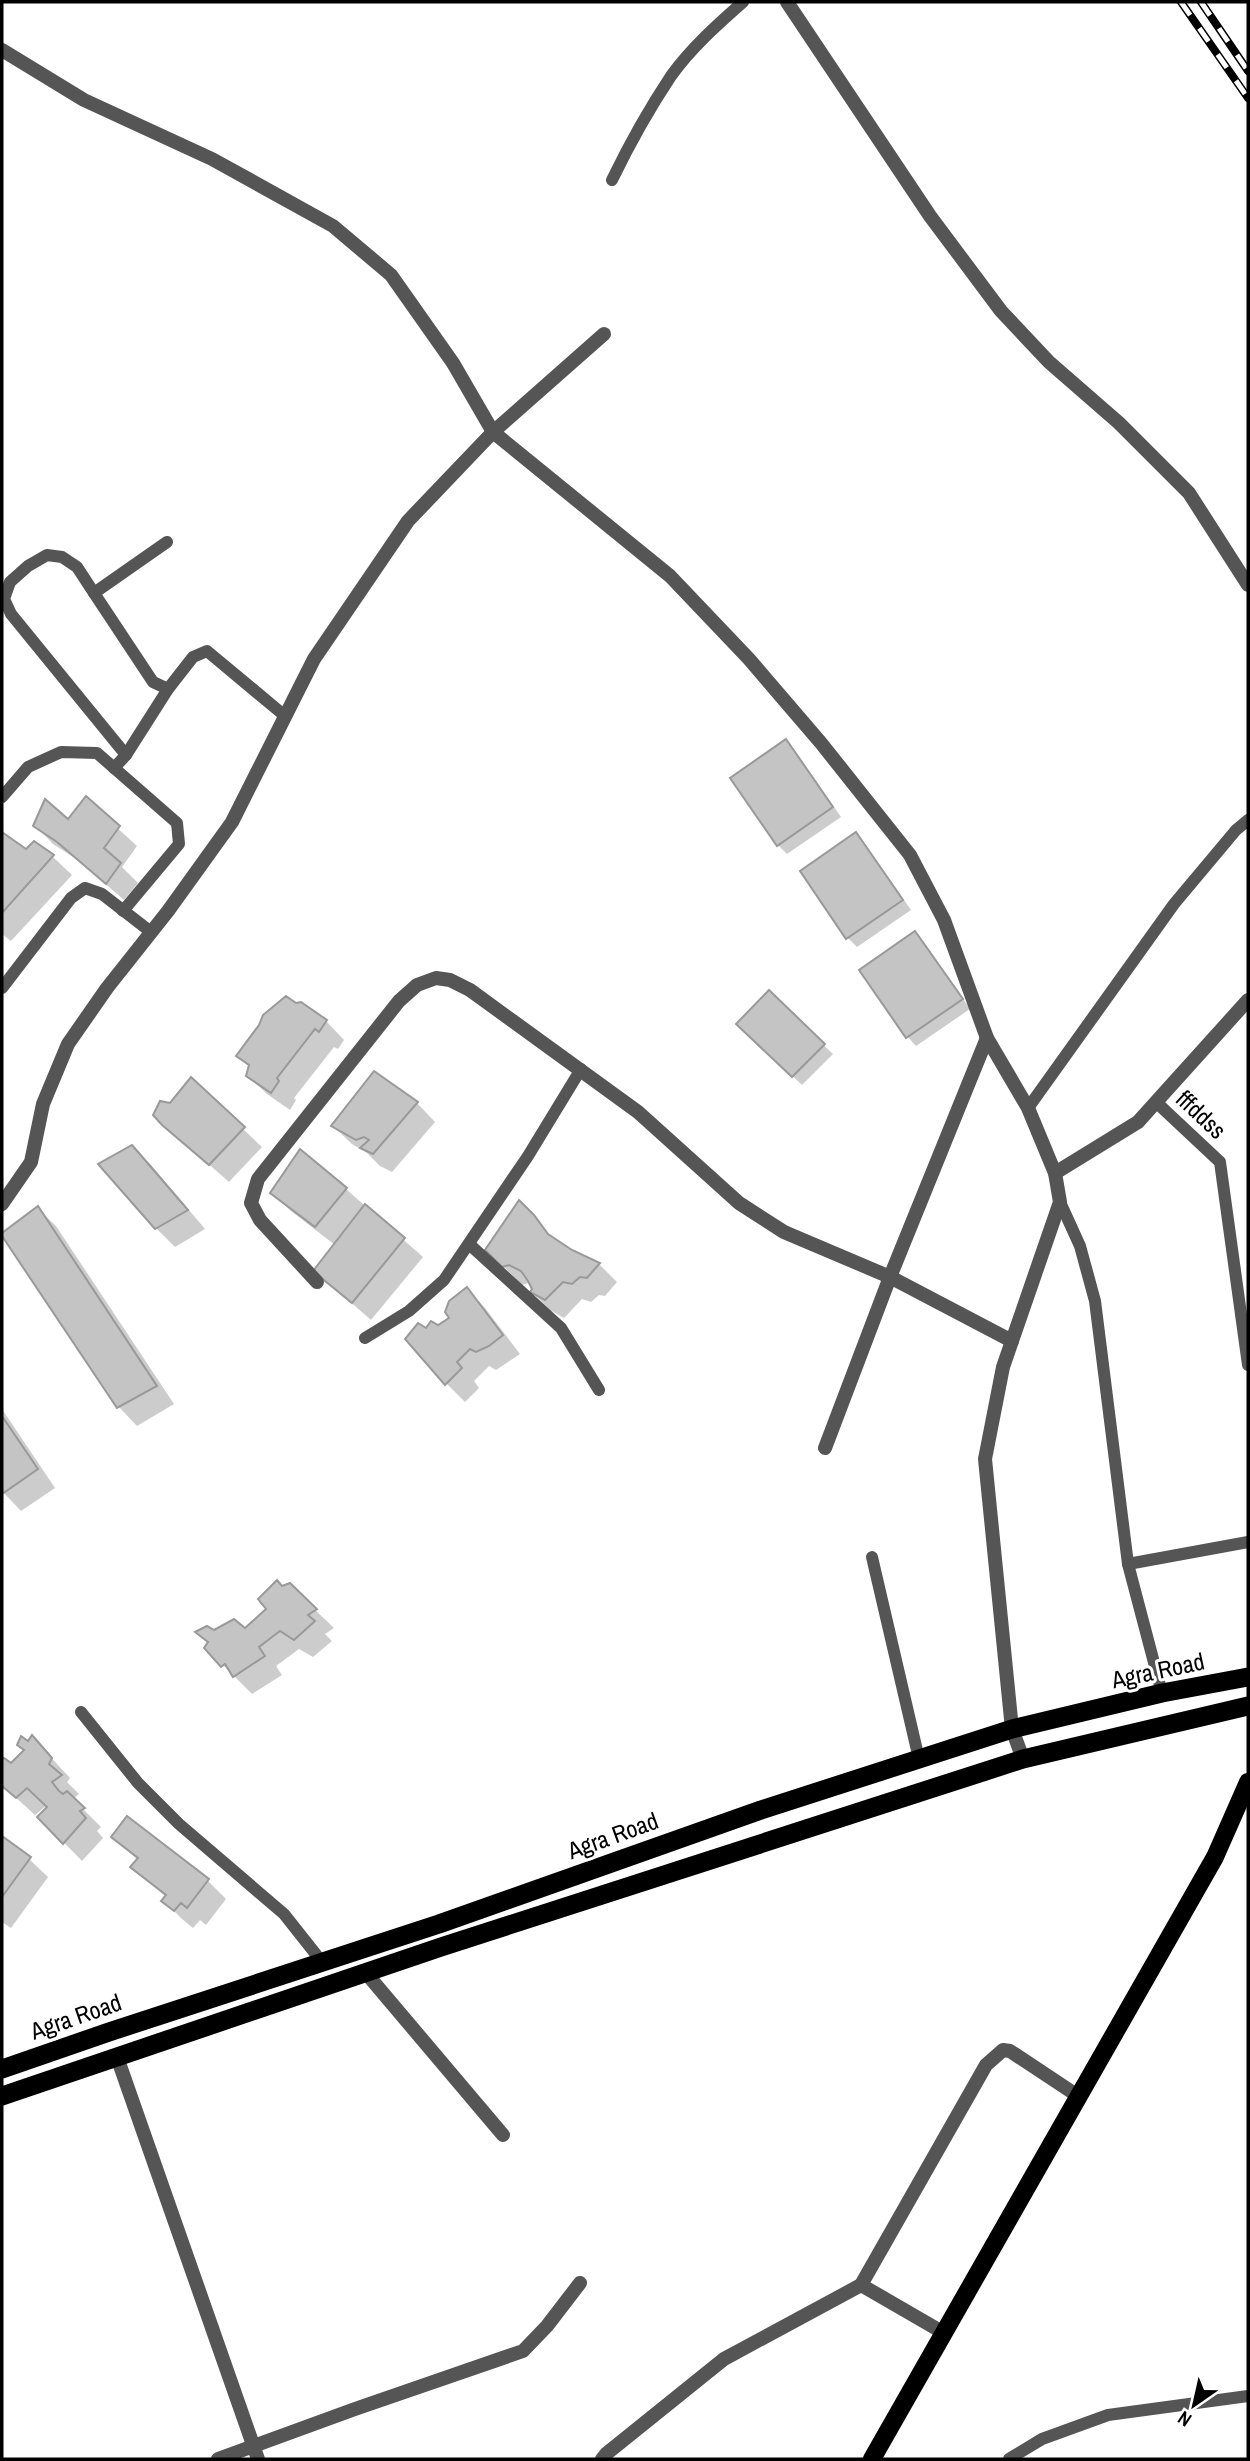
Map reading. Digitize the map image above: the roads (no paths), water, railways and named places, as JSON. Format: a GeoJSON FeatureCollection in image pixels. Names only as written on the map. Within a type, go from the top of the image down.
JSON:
{"type":"FeatureCollection","features":[{"type":"Feature","properties":{"kind":"highway","name":"Agra Road"},"geometry":{"type":"LineString","coordinates":[[2,2069],[439,1924],[761,1810],[1012,1729],[1162,1693],[1248,1676]]}},
{"type":"Feature","properties":{"kind":"highway","name":"Agra Road"},"geometry":{"type":"LineString","coordinates":[[2,2096],[366,1973],[1023,1759],[1248,1706]]}},
{"type":"Feature","properties":{"kind":"main road"},"geometry":{"type":"LineString","coordinates":[[872,2459],[1215,1857],[1248,1782]]}},
{"type":"Feature","properties":{"kind":"street"},"geometry":{"type":"LineString","coordinates":[[787,2],[930,216],[1001,312],[1049,362],[1119,423],[1189,493],[1248,585]]}},
{"type":"Feature","properties":{"kind":"street"},"geometry":{"type":"LineString","coordinates":[[2,50],[83,100],[212,159],[332,226],[391,275],[453,363],[493,432],[670,576],[749,659],[821,743],[910,855],[944,920],[987,1038],[1028,1108],[1055,1173],[1060,1202],[1003,1367],[985,1459],[1012,1729],[1023,1759]]}},
{"type":"Feature","properties":{"kind":"street"},"geometry":{"type":"LineString","coordinates":[[2,1204],[31,1162],[43,1104],[68,1044],[232,822],[314,659],[408,521],[493,432],[604,334]]}},
{"type":"Feature","properties":{"kind":"street"},"geometry":{"type":"LineString","coordinates":[[317,1282],[260,1220],[251,1203],[258,1179],[399,1001],[417,985],[436,978],[450,980],[470,990],[581,1069],[638,1112],[739,1203],[784,1231],[890,1277],[1012,1341]]}},
{"type":"Feature","properties":{"kind":"street"},"geometry":{"type":"LineString","coordinates":[[1055,1173],[1138,1122],[1248,1000]]}},
{"type":"Feature","properties":{"kind":"street"},"geometry":{"type":"LineString","coordinates":[[825,1448],[890,1277],[987,1038]]}},
{"type":"Feature","properties":{"kind":"street"},"geometry":{"type":"LineString","coordinates":[[366,1973],[503,2135]]}},
{"type":"Feature","properties":{"kind":"street"},"geometry":{"type":"LineString","coordinates":[[602,2459],[724,2359],[861,2285],[986,2065],[997,2053],[1010,2051],[1078,2096]]}},
{"type":"Feature","properties":{"kind":"street"},"geometry":{"type":"LineString","coordinates":[[117,2057],[256,2453]]}},
{"type":"Feature","properties":{"kind":"street"},"geometry":{"type":"LineString","coordinates":[[218,2459],[256,2453],[355,2409],[523,2351],[547,2326],[580,2283]]}},
{"type":"Feature","properties":{"kind":"street"},"geometry":{"type":"LineString","coordinates":[[861,2285],[944,2333]]}},
{"type":"Feature","properties":{"kind":"lane"},"geometry":{"type":"LineString","coordinates":[[612,180],[672,75],[711,30],[743,2]]}},
{"type":"Feature","properties":{"kind":"lane"},"geometry":{"type":"LineString","coordinates":[[94,593],[167,542]]}},
{"type":"Feature","properties":{"kind":"lane"},"geometry":{"type":"LineString","coordinates":[[126,755],[11,614],[4,599],[10,582],[47,555],[62,557],[77,567],[153,682],[168,690]]}},
{"type":"Feature","properties":{"kind":"lane"},"geometry":{"type":"LineString","coordinates":[[114,768],[126,755],[192,657],[207,651],[285,716]]}},
{"type":"Feature","properties":{"kind":"lane"},"geometry":{"type":"LineString","coordinates":[[2,797],[28,766],[61,752],[97,754],[177,823],[179,844],[123,911]]}},
{"type":"Feature","properties":{"kind":"lane"},"geometry":{"type":"LineString","coordinates":[[1028,1108],[1174,904],[1248,820]]}},
{"type":"Feature","properties":{"kind":"lane"},"geometry":{"type":"LineString","coordinates":[[2,988],[71,898],[85,888],[102,894],[151,932]]}},
{"type":"Feature","properties":{"kind":"lane"},"geometry":{"type":"LineString","coordinates":[[365,1338],[409,1311],[444,1280],[528,1156],[581,1069]]}},
{"type":"Feature","properties":{"kind":"lane","name":"fffddss"},"geometry":{"type":"LineString","coordinates":[[1156,1102],[1220,1162],[1246,1326],[1248,1365]]}},
{"type":"Feature","properties":{"kind":"lane"},"geometry":{"type":"LineString","coordinates":[[1060,1202],[1080,1246],[1095,1301],[1128,1564],[1162,1693]]}},
{"type":"Feature","properties":{"kind":"lane"},"geometry":{"type":"LineString","coordinates":[[469,1244],[561,1328],[599,1390]]}},
{"type":"Feature","properties":{"kind":"lane"},"geometry":{"type":"LineString","coordinates":[[1128,1564],[1248,1542]]}},
{"type":"Feature","properties":{"kind":"lane"},"geometry":{"type":"LineString","coordinates":[[872,1557],[919,1759]]}},
{"type":"Feature","properties":{"kind":"lane"},"geometry":{"type":"LineString","coordinates":[[80,1712],[138,1783],[179,1824],[284,1914],[322,1962]]}},
{"type":"Feature","properties":{"kind":"lane"},"geometry":{"type":"LineString","coordinates":[[1009,2459],[1042,2439],[1108,2416],[1248,2396]]}},
{"type":"Feature","properties":{"kind":"railway"},"geometry":{"type":"LineString","coordinates":[[1181,2],[1248,98]]}},
{"type":"Feature","properties":{"kind":"railway"},"geometry":{"type":"LineString","coordinates":[[1201,2],[1248,71]]}}]}
